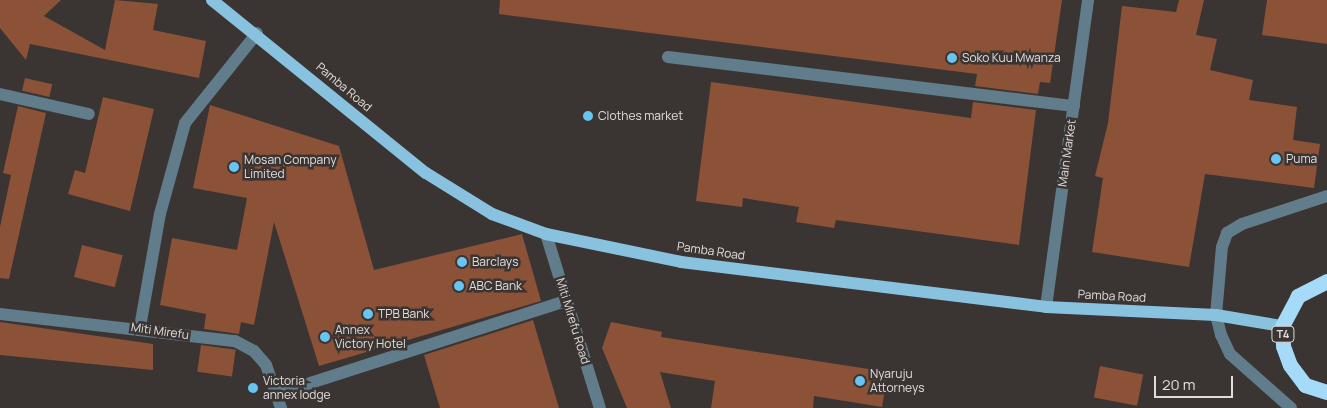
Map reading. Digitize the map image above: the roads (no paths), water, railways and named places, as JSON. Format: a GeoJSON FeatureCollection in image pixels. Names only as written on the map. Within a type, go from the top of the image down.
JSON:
{"type":"FeatureCollection","features":[{"type":"Feature","properties":{"kind":"highway","name":"T4"},"geometry":{"type":"LineString","coordinates":[[1327,281],[1298,296],[1282,326],[1283,346],[1290,365],[1305,385],[1327,392]]}},
{"type":"Feature","properties":{"kind":"main road","name":"Pamba Road"},"geometry":{"type":"LineString","coordinates":[[212,0],[257,33],[426,173],[492,214],[546,234],[681,262],[1046,307],[1216,315],[1282,326]]}},
{"type":"Feature","properties":{"kind":"street","name":"Main Market"},"geometry":{"type":"LineString","coordinates":[[1046,307],[1088,0]]}},
{"type":"Feature","properties":{"kind":"street"},"geometry":{"type":"LineString","coordinates":[[140,327],[160,214],[185,123],[220,74],[257,33]]}},
{"type":"Feature","properties":{"kind":"street"},"geometry":{"type":"LineString","coordinates":[[668,57],[1074,106]]}},
{"type":"Feature","properties":{"kind":"street"},"geometry":{"type":"LineString","coordinates":[[0,94],[90,114]]}},
{"type":"Feature","properties":{"kind":"street"},"geometry":{"type":"LineString","coordinates":[[1291,408],[1230,354],[1216,315],[1227,233],[1242,224],[1327,196]]}},
{"type":"Feature","properties":{"kind":"street","name":"Miti Mirefu Road"},"geometry":{"type":"LineString","coordinates":[[546,234],[600,408]]}},
{"type":"Feature","properties":{"kind":"street"},"geometry":{"type":"LineString","coordinates":[[276,394],[566,301]]}},
{"type":"Feature","properties":{"kind":"street","name":"Miti Mirefu"},"geometry":{"type":"LineString","coordinates":[[0,314],[140,327],[241,344],[266,365],[281,408]]}},
{"type":"Feature","properties":{"kind":"place","name":"Soko Kuu Mwanza"},"geometry":{"type":"Point","coordinates":[952,58]}},
{"type":"Feature","properties":{"kind":"place","name":"Clothes market"},"geometry":{"type":"Point","coordinates":[588,116]}},
{"type":"Feature","properties":{"kind":"place","name":"Puma"},"geometry":{"type":"Point","coordinates":[1276,159]}},
{"type":"Feature","properties":{"kind":"place","name":"Mosan Company Limited"},"geometry":{"type":"Point","coordinates":[234,167]}},
{"type":"Feature","properties":{"kind":"place","name":"Barclays"},"geometry":{"type":"Point","coordinates":[462,262]}},
{"type":"Feature","properties":{"kind":"place","name":"ABC Bank"},"geometry":{"type":"Point","coordinates":[459,286]}},
{"type":"Feature","properties":{"kind":"place","name":"TPB Bank"},"geometry":{"type":"Point","coordinates":[368,314]}},
{"type":"Feature","properties":{"kind":"place","name":"Annex Victory Hotel"},"geometry":{"type":"Point","coordinates":[325,337]}},
{"type":"Feature","properties":{"kind":"place","name":"Nyaruju Attorneys"},"geometry":{"type":"Point","coordinates":[860,381]}},
{"type":"Feature","properties":{"kind":"place","name":"Victoria annex lodge"},"geometry":{"type":"Point","coordinates":[253,388]}}]}
